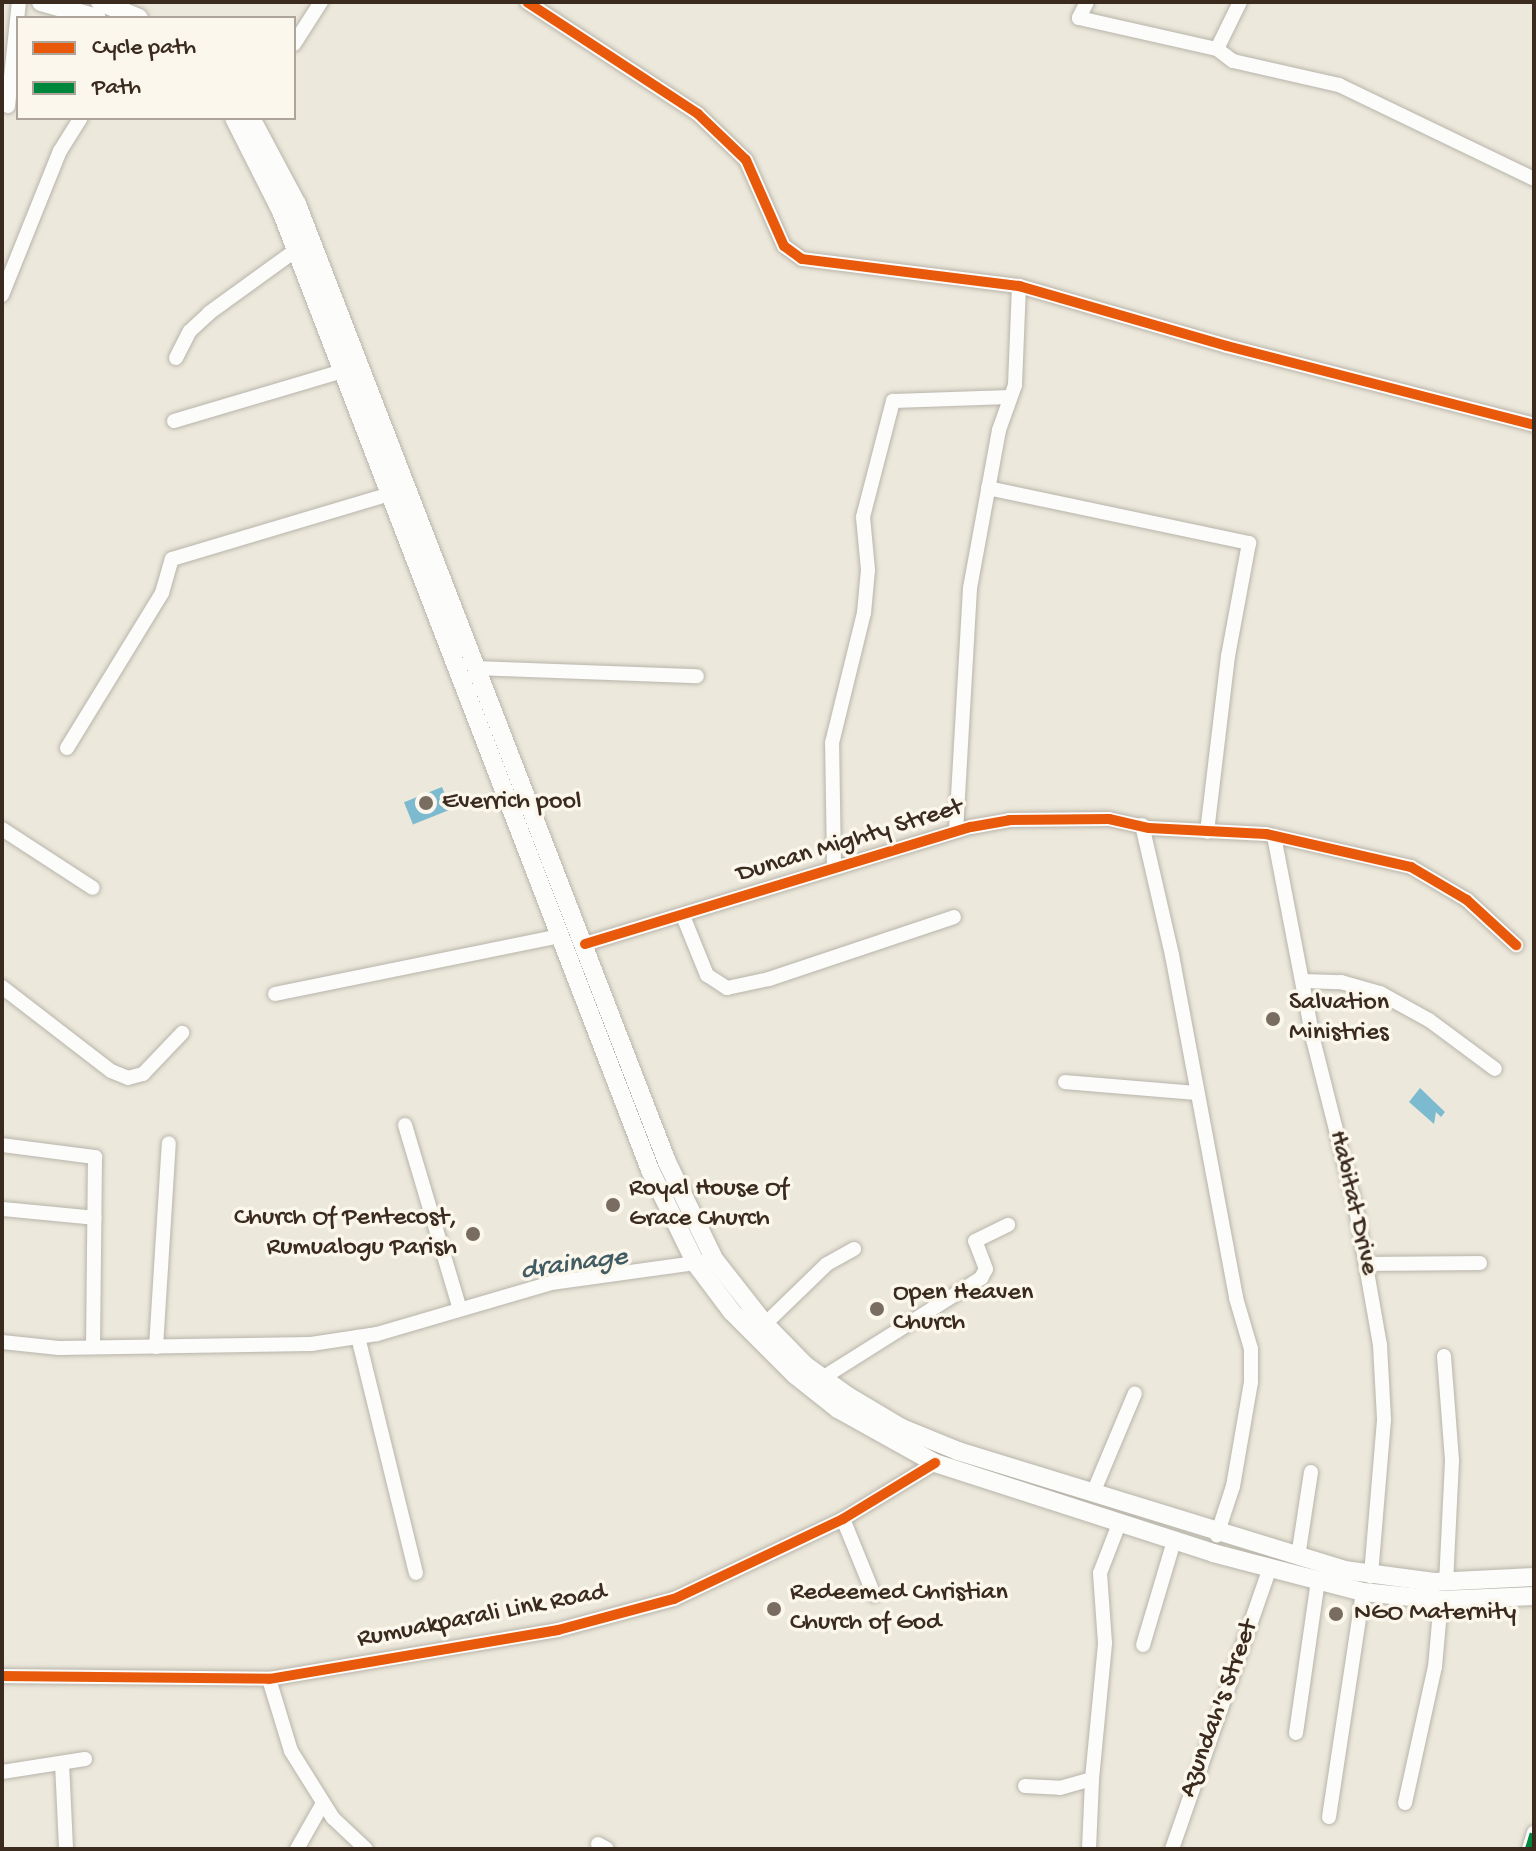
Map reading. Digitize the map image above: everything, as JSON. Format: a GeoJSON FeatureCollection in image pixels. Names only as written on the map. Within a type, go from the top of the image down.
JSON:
{"type":"FeatureCollection","features":[{"type":"Feature","properties":{"kind":"main road"},"geometry":{"type":"LineString","coordinates":[[41,2],[104,7],[133,16]]}},
{"type":"Feature","properties":{"kind":"main road"},"geometry":{"type":"LineString","coordinates":[[235,120],[259,158],[296,250],[650,1170],[732,1312],[795,1375],[860,1423],[935,1463],[1174,1541],[1269,1570],[1318,1581],[1534,1596]]}},
{"type":"Feature","properties":{"kind":"main road"},"geometry":{"type":"LineString","coordinates":[[252,120],[297,204],[705,1261],[765,1324],[824,1377],[902,1428],[1217,1535],[1298,1557],[1367,1584]]}},
{"type":"Feature","properties":{"kind":"main road"},"geometry":{"type":"LineString","coordinates":[[1443,1591],[1534,1577]]}},
{"type":"Feature","properties":{"kind":"street"},"geometry":{"type":"LineString","coordinates":[[296,41],[321,2]]}},
{"type":"Feature","properties":{"kind":"street"},"geometry":{"type":"LineString","coordinates":[[527,2],[698,114],[746,160],[784,246],[802,259],[1019,286],[1534,425]]}},
{"type":"Feature","properties":{"kind":"street"},"geometry":{"type":"LineString","coordinates":[[1087,2],[1079,18],[1217,49],[1233,61],[1339,85],[1534,179]]}},
{"type":"Feature","properties":{"kind":"street"},"geometry":{"type":"LineString","coordinates":[[1217,49],[1240,2]]}},
{"type":"Feature","properties":{"kind":"street"},"geometry":{"type":"LineString","coordinates":[[8,106],[16,30]]}},
{"type":"Feature","properties":{"kind":"street"},"geometry":{"type":"LineString","coordinates":[[2,295],[60,151],[80,120]]}},
{"type":"Feature","properties":{"kind":"street"},"geometry":{"type":"LineString","coordinates":[[176,358],[190,331],[209,313],[296,250]]}},
{"type":"Feature","properties":{"kind":"street"},"geometry":{"type":"LineString","coordinates":[[956,831],[970,588],[988,488],[1010,397],[1019,286]]}},
{"type":"Feature","properties":{"kind":"street"},"geometry":{"type":"LineString","coordinates":[[174,421],[343,371]]}},
{"type":"Feature","properties":{"kind":"street"},"geometry":{"type":"LineString","coordinates":[[834,865],[832,743],[864,613],[868,570],[863,517],[893,401],[1010,397]]}},
{"type":"Feature","properties":{"kind":"street"},"geometry":{"type":"LineString","coordinates":[[988,488],[1249,543],[1228,656],[1207,832]]}},
{"type":"Feature","properties":{"kind":"street"},"geometry":{"type":"LineString","coordinates":[[67,748],[162,593],[172,559],[390,494]]}},
{"type":"Feature","properties":{"kind":"street"},"geometry":{"type":"LineString","coordinates":[[475,668],[697,676]]}},
{"type":"Feature","properties":{"kind":"street","name":"Duncan Mighty Street"},"geometry":{"type":"LineString","coordinates":[[585,944],[683,916],[834,865],[956,831],[1039,818],[1109,819],[1207,832],[1274,836],[1411,867],[1467,900],[1516,945]]}},
{"type":"Feature","properties":{"kind":"street"},"geometry":{"type":"LineString","coordinates":[[1142,825],[1169,937],[1236,1298],[1251,1349],[1251,1382],[1233,1486],[1217,1535]]}},
{"type":"Feature","properties":{"kind":"street"},"geometry":{"type":"LineString","coordinates":[[2,829],[93,888]]}},
{"type":"Feature","properties":{"kind":"street","name":"Habitat Drive"},"geometry":{"type":"LineString","coordinates":[[1274,836],[1366,1264],[1384,1420],[1367,1584],[1329,1817]]}},
{"type":"Feature","properties":{"kind":"street"},"geometry":{"type":"LineString","coordinates":[[683,916],[707,975],[727,988],[769,979],[954,917]]}},
{"type":"Feature","properties":{"kind":"street"},"geometry":{"type":"LineString","coordinates":[[275,994],[561,936]]}},
{"type":"Feature","properties":{"kind":"street"},"geometry":{"type":"LineString","coordinates":[[1303,981],[1341,982],[1380,993],[1429,1020],[1495,1069]]}},
{"type":"Feature","properties":{"kind":"street"},"geometry":{"type":"LineString","coordinates":[[2,987],[111,1071],[128,1078],[156,1064],[182,1033]]}},
{"type":"Feature","properties":{"kind":"street"},"geometry":{"type":"LineString","coordinates":[[1065,1082],[1196,1093]]}},
{"type":"Feature","properties":{"kind":"street"},"geometry":{"type":"LineString","coordinates":[[405,1125],[460,1309]]}},
{"type":"Feature","properties":{"kind":"street"},"geometry":{"type":"LineString","coordinates":[[156,1347],[169,1143]]}},
{"type":"Feature","properties":{"kind":"street"},"geometry":{"type":"LineString","coordinates":[[2,1145],[95,1157],[93,1347]]}},
{"type":"Feature","properties":{"kind":"street"},"geometry":{"type":"LineString","coordinates":[[2,1209],[95,1218]]}},
{"type":"Feature","properties":{"kind":"street"},"geometry":{"type":"LineString","coordinates":[[824,1377],[981,1278],[986,1269],[975,1241],[1008,1225]]}},
{"type":"Feature","properties":{"kind":"street"},"geometry":{"type":"LineString","coordinates":[[765,1324],[827,1264],[854,1249]]}},
{"type":"Feature","properties":{"kind":"street"},"geometry":{"type":"LineString","coordinates":[[2,1342],[93,1347],[253,1348],[358,1337],[551,1283],[705,1261]]}},
{"type":"Feature","properties":{"kind":"street"},"geometry":{"type":"LineString","coordinates":[[1366,1264],[1480,1263]]}},
{"type":"Feature","properties":{"kind":"street"},"geometry":{"type":"LineString","coordinates":[[358,1337],[416,1573]]}},
{"type":"Feature","properties":{"kind":"street"},"geometry":{"type":"LineString","coordinates":[[1405,1803],[1435,1667],[1443,1591],[1452,1473],[1444,1356]]}},
{"type":"Feature","properties":{"kind":"street"},"geometry":{"type":"LineString","coordinates":[[1093,1493],[1135,1393]]}},
{"type":"Feature","properties":{"kind":"street","name":"Rumuakparali Link Road"},"geometry":{"type":"LineString","coordinates":[[2,1676],[269,1679],[558,1630],[659,1603],[843,1519],[935,1463]]}},
{"type":"Feature","properties":{"kind":"street"},"geometry":{"type":"LineString","coordinates":[[1298,1557],[1311,1472]]}},
{"type":"Feature","properties":{"kind":"street"},"geometry":{"type":"LineString","coordinates":[[843,1519],[874,1595]]}},
{"type":"Feature","properties":{"kind":"street"},"geometry":{"type":"LineString","coordinates":[[1089,1849],[1092,1779],[1105,1643],[1100,1573],[1119,1524]]}},
{"type":"Feature","properties":{"kind":"street"},"geometry":{"type":"LineString","coordinates":[[1143,1645],[1174,1541]]}},
{"type":"Feature","properties":{"kind":"street","name":"Azundah's Street"},"geometry":{"type":"LineString","coordinates":[[1172,1849],[1269,1570]]}},
{"type":"Feature","properties":{"kind":"street"},"geometry":{"type":"LineString","coordinates":[[1296,1733],[1318,1581]]}},
{"type":"Feature","properties":{"kind":"street"},"geometry":{"type":"LineString","coordinates":[[269,1679],[291,1751],[323,1803],[366,1849]]}},
{"type":"Feature","properties":{"kind":"street"},"geometry":{"type":"LineString","coordinates":[[2,1772],[85,1759]]}},
{"type":"Feature","properties":{"kind":"street"},"geometry":{"type":"LineString","coordinates":[[62,1763],[66,1849]]}},
{"type":"Feature","properties":{"kind":"street"},"geometry":{"type":"LineString","coordinates":[[1025,1786],[1060,1788],[1092,1779]]}},
{"type":"Feature","properties":{"kind":"street"},"geometry":{"type":"LineString","coordinates":[[297,1849],[323,1803]]}},
{"type":"Feature","properties":{"kind":"street"},"geometry":{"type":"LineString","coordinates":[[1529,1849],[1534,1833]]}},
{"type":"Feature","properties":{"kind":"water","name":"Everrich pool"},"geometry":{"type":"Polygon","coordinates":[[[442,787],[451,809],[413,825],[404,802],[442,787]]]}},
{"type":"Feature","properties":{"kind":"water"},"geometry":{"type":"Polygon","coordinates":[[[1420,1088],[1445,1112],[1441,1117],[1436,1112],[1434,1124],[1409,1102],[1420,1088]]]}},
{"type":"Feature","properties":{"kind":"marked path"},"geometry":{"type":"LineString","coordinates":[[1529,1849],[1534,1833]]}},
{"type":"Feature","properties":{"kind":"cycle path"},"geometry":{"type":"LineString","coordinates":[[527,2],[698,114],[746,160],[784,246],[802,259],[1019,286],[1227,346],[1534,425]]}},
{"type":"Feature","properties":{"kind":"cycle path"},"geometry":{"type":"LineString","coordinates":[[585,944],[971,827],[1009,820],[1109,819],[1149,828],[1266,834],[1411,867],[1467,900],[1516,945]]}},
{"type":"Feature","properties":{"kind":"cycle path"},"geometry":{"type":"LineString","coordinates":[[2,1676],[269,1679],[558,1630],[674,1599],[843,1519],[935,1463]]}},
{"type":"Feature","properties":{"kind":"place","name":"Everrich pool"},"geometry":{"type":"Point","coordinates":[426,803]}},
{"type":"Feature","properties":{"kind":"place","name":"Salvation Ministries"},"geometry":{"type":"Point","coordinates":[1273,1019]}},
{"type":"Feature","properties":{"kind":"place","name":"Royal House Of Grace Church"},"geometry":{"type":"Point","coordinates":[613,1205]}},
{"type":"Feature","properties":{"kind":"place","name":"Church Of Pentecost, Rumualogu Parish"},"geometry":{"type":"Point","coordinates":[473,1234]}},
{"type":"Feature","properties":{"kind":"place","name":"Open Heaven Church"},"geometry":{"type":"Point","coordinates":[877,1309]}},
{"type":"Feature","properties":{"kind":"place","name":"Redeemed Christian Church of God"},"geometry":{"type":"Point","coordinates":[774,1609]}},
{"type":"Feature","properties":{"kind":"place","name":"NGO Maternity"},"geometry":{"type":"Point","coordinates":[1336,1614]}},
{"type":"Feature","properties":{"kind":"water label","name":"drainage"},"geometry":{"type":"Point","coordinates":[574,1265]}}]}
